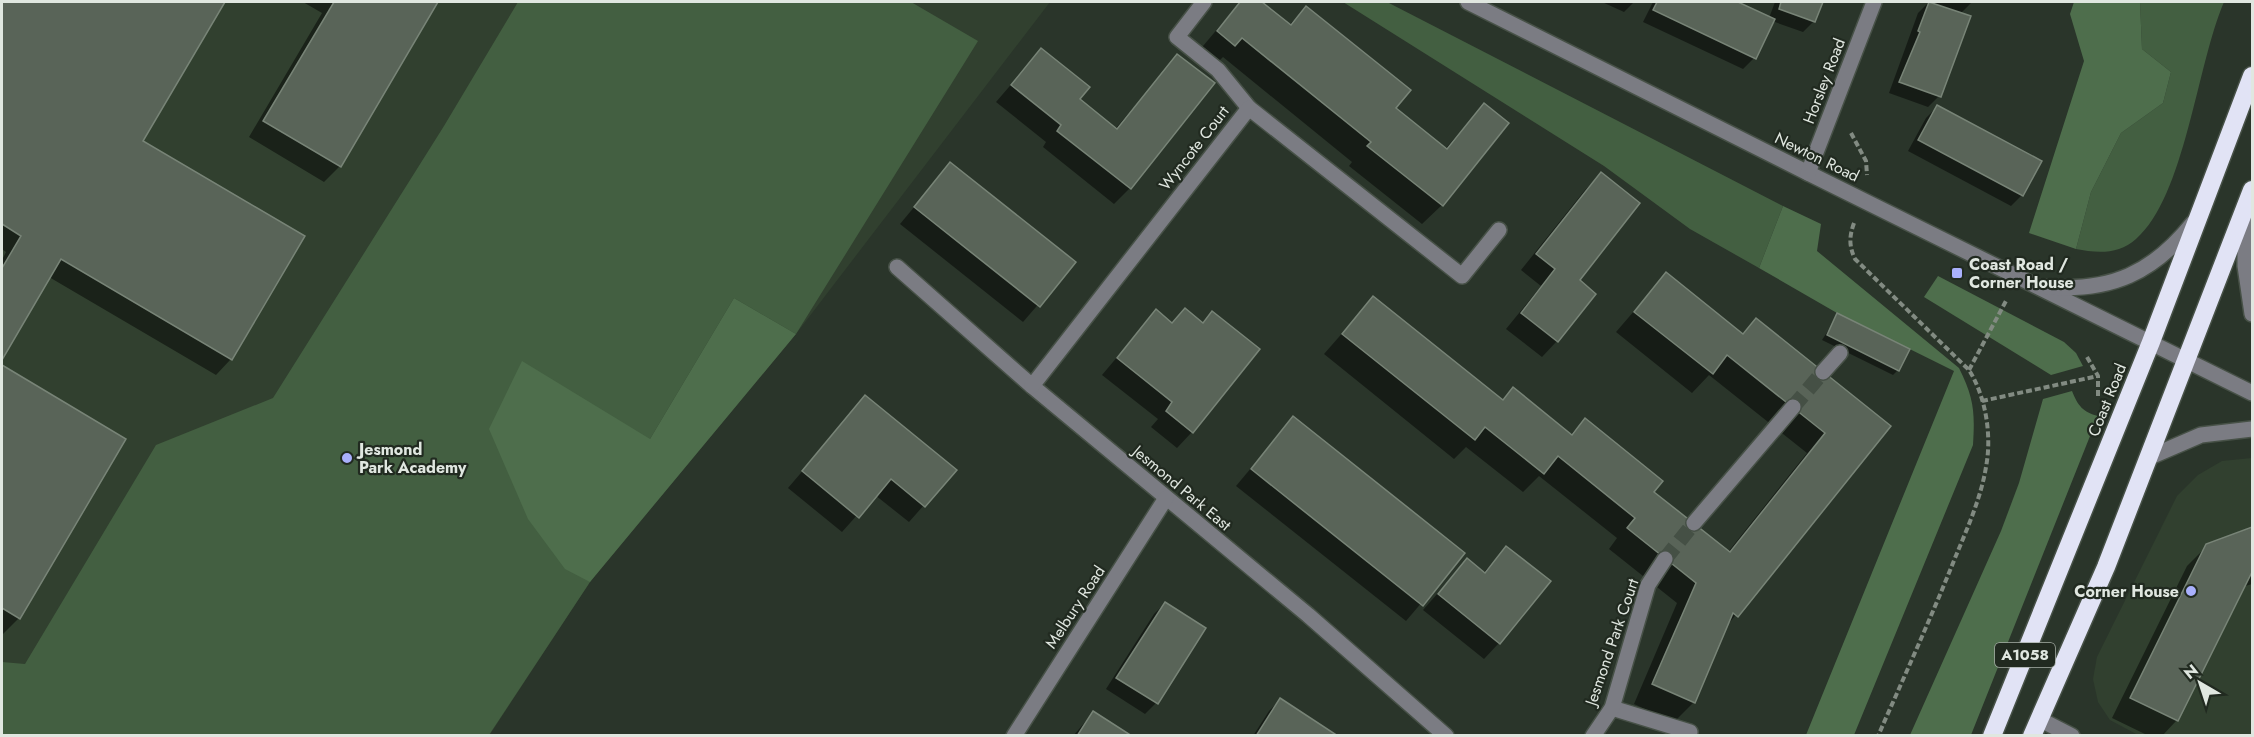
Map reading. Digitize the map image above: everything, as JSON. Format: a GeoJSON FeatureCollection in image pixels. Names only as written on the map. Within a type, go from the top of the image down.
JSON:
{"type":"FeatureCollection","features":[{"type":"Feature","properties":{"kind":"highway","name":"Coast Road"},"geometry":{"type":"LineString","coordinates":[[1992,735],[2151,342],[2253,76]]}},
{"type":"Feature","properties":{"kind":"highway","name":"A1058"},"geometry":{"type":"LineString","coordinates":[[2036,727],[2106,567],[2253,190]]}},
{"type":"Feature","properties":{"kind":"street"},"geometry":{"type":"LineString","coordinates":[[1204,2],[1177,37],[1218,70],[1248,108]]}},
{"type":"Feature","properties":{"kind":"street","name":"Newton Road"},"geometry":{"type":"LineString","coordinates":[[1468,2],[2253,393]]}},
{"type":"Feature","properties":{"kind":"street","name":"Horsley Road"},"geometry":{"type":"LineString","coordinates":[[1808,173],[1874,2]]}},
{"type":"Feature","properties":{"kind":"street","name":"Wyncote Court"},"geometry":{"type":"LineString","coordinates":[[1032,386],[1248,108],[1462,276],[1499,230]]}},
{"type":"Feature","properties":{"kind":"street"},"geometry":{"type":"LineString","coordinates":[[2038,287],[2073,289],[2093,287],[2133,275],[2163,255],[2180,239],[2201,212]]}},
{"type":"Feature","properties":{"kind":"street"},"geometry":{"type":"LineString","coordinates":[[2245,212],[2245,266],[2253,314]]}},
{"type":"Feature","properties":{"kind":"street","name":"Jesmond Park East"},"geometry":{"type":"LineString","coordinates":[[897,267],[1032,386],[1308,615],[1446,735]]}},
{"type":"Feature","properties":{"kind":"street"},"geometry":{"type":"LineString","coordinates":[[1823,372],[1840,352]]}},
{"type":"Feature","properties":{"kind":"street"},"geometry":{"type":"LineString","coordinates":[[1695,524],[1793,407]]}},
{"type":"Feature","properties":{"kind":"street"},"geometry":{"type":"LineString","coordinates":[[2150,456],[2201,435],[2253,429]]}},
{"type":"Feature","properties":{"kind":"street","name":"Melbury Road"},"geometry":{"type":"LineString","coordinates":[[1014,735],[1166,498]]}},
{"type":"Feature","properties":{"kind":"street","name":"Jesmond Park Court"},"geometry":{"type":"LineString","coordinates":[[1593,735],[1612,708],[1648,585],[1665,559]]}},
{"type":"Feature","properties":{"kind":"street"},"geometry":{"type":"LineString","coordinates":[[1612,708],[1690,732]]}},
{"type":"Feature","properties":{"kind":"street"},"geometry":{"type":"LineString","coordinates":[[2036,727],[2072,735]]}},
{"type":"Feature","properties":{"kind":"path"},"geometry":{"type":"LineString","coordinates":[[1840,90],[1855,144],[1866,161],[1867,174],[1850,236],[1855,259],[1969,370],[1982,401],[1988,448],[1983,483],[1946,579],[1878,735]]}},
{"type":"Feature","properties":{"kind":"path"},"geometry":{"type":"LineString","coordinates":[[1969,370],[2019,277]]}},
{"type":"Feature","properties":{"kind":"path"},"geometry":{"type":"LineString","coordinates":[[2087,357],[2098,376],[2098,401]]}},
{"type":"Feature","properties":{"kind":"path"},"geometry":{"type":"LineString","coordinates":[[1982,401],[2098,376]]}},
{"type":"Feature","properties":{"kind":"shaded area","name":"Jesmond Park Academy"},"geometry":{"type":"Polygon","coordinates":[[[2,2],[1050,2],[796,334],[590,582],[489,736],[2,735],[2,2]]]}},
{"type":"Feature","properties":{"kind":"shaded area","name":"Corner House"},"geometry":{"type":"Polygon","coordinates":[[[2252,458],[2252,735],[2138,735],[2110,720],[2098,702],[2093,679],[2097,657],[2177,496],[2198,475],[2222,461],[2252,458]]]}},
{"type":"Feature","properties":{"kind":"green space","name":"Jesmond Park Academy"},"geometry":{"type":"Polygon","coordinates":[[[518,2],[911,2],[978,41],[796,334],[734,298],[650,439],[590,582],[489,735],[2,736],[2,662],[25,664],[156,445],[273,398],[444,126],[518,2]]]}},
{"type":"Feature","properties":{"kind":"green space"},"geometry":{"type":"Polygon","coordinates":[[[1343,2],[1387,2],[1783,206],[1759,268],[1690,229],[1604,166],[1343,2]]]}},
{"type":"Feature","properties":{"kind":"green space"},"geometry":{"type":"Polygon","coordinates":[[[2074,2],[2140,2],[2142,49],[2171,72],[2163,103],[2121,133],[2091,192],[2076,249],[2029,233],[2084,61],[2070,14],[2074,2]]]}},
{"type":"Feature","properties":{"kind":"green space"},"geometry":{"type":"Polygon","coordinates":[[[2140,2],[2224,2],[2214,28],[2178,162],[2167,193],[2153,219],[2136,239],[2122,248],[2107,252],[2076,249],[2091,192],[2121,133],[2163,103],[2171,72],[2142,49],[2140,2]]]}},
{"type":"Feature","properties":{"kind":"green space"},"geometry":{"type":"Polygon","coordinates":[[[1783,206],[1821,224],[1817,251],[1959,368],[1968,388],[1972,405],[1973,445],[1854,735],[1806,735],[1954,371],[1837,313],[1759,268],[1783,206]]]}},
{"type":"Feature","properties":{"kind":"green space"},"geometry":{"type":"Polygon","coordinates":[[[1938,276],[2064,342],[2076,353],[2083,366],[2051,375],[1924,297],[1938,276]]]}},
{"type":"Feature","properties":{"kind":"green space"},"geometry":{"type":"Polygon","coordinates":[[[734,298],[796,334],[590,582],[565,569],[528,519],[489,429],[522,361],[650,439],[734,298]]]}},
{"type":"Feature","properties":{"kind":"green space"},"geometry":{"type":"Polygon","coordinates":[[[2072,391],[2082,408],[2098,416],[1971,735],[1910,735],[2001,531],[2019,483],[2043,399],[2072,391]]]}},
{"type":"Feature","properties":{"kind":"building"},"geometry":{"type":"Polygon","coordinates":[[[2,2],[225,2],[143,141],[305,236],[232,360],[61,259],[2,360],[2,268],[21,236],[2,224],[2,2]]]}},
{"type":"Feature","properties":{"kind":"building"},"geometry":{"type":"Polygon","coordinates":[[[334,2],[438,2],[341,167],[263,121],[334,2]]]}},
{"type":"Feature","properties":{"kind":"building"},"geometry":{"type":"Polygon","coordinates":[[[1240,2],[1262,2],[1291,25],[1306,6],[1411,90],[1396,108],[1447,149],[1484,103],[1509,123],[1443,206],[1367,146],[1371,142],[1242,38],[1235,46],[1217,31],[1240,2]]]}},
{"type":"Feature","properties":{"kind":"building"},"geometry":{"type":"Polygon","coordinates":[[[1657,2],[1738,2],[1775,19],[1756,59],[1653,10],[1657,2]]]}},
{"type":"Feature","properties":{"kind":"building"},"geometry":{"type":"Polygon","coordinates":[[[1781,2],[1823,2],[1815,22],[1779,9],[1781,2]]]}},
{"type":"Feature","properties":{"kind":"building"},"geometry":{"type":"Polygon","coordinates":[[[1929,2],[1971,16],[1941,97],[1899,82],[1920,32],[1918,31],[1929,2]]]}},
{"type":"Feature","properties":{"kind":"building"},"geometry":{"type":"Polygon","coordinates":[[[1041,48],[1090,87],[1080,99],[1117,129],[1177,54],[1215,83],[1131,189],[1057,131],[1061,125],[1011,85],[1041,48]]]}},
{"type":"Feature","properties":{"kind":"building"},"geometry":{"type":"Polygon","coordinates":[[[1937,105],[2042,161],[2023,196],[1918,140],[1937,105]]]}},
{"type":"Feature","properties":{"kind":"building"},"geometry":{"type":"Polygon","coordinates":[[[950,162],[1076,262],[1040,307],[914,207],[950,162]]]}},
{"type":"Feature","properties":{"kind":"building"},"geometry":{"type":"Polygon","coordinates":[[[1601,172],[1640,203],[1580,280],[1596,294],[1558,342],[1521,313],[1555,269],[1536,254],[1601,172]]]}},
{"type":"Feature","properties":{"kind":"building"},"geometry":{"type":"Polygon","coordinates":[[[1666,272],[1743,334],[1756,318],[1891,426],[1738,617],[1733,613],[1695,703],[1652,684],[1696,583],[1627,528],[1635,518],[1558,456],[1544,474],[1485,427],[1475,440],[1342,334],[1373,296],[1503,400],[1513,387],[1572,435],[1585,418],[1663,481],[1654,492],[1730,552],[1825,433],[1727,355],[1713,374],[1634,312],[1666,272]]]}},
{"type":"Feature","properties":{"kind":"building"},"geometry":{"type":"Polygon","coordinates":[[[1185,308],[1203,323],[1212,311],[1260,349],[1193,433],[1166,411],[1172,402],[1117,358],[1156,309],[1172,323],[1185,308]]]}},
{"type":"Feature","properties":{"kind":"building"},"geometry":{"type":"Polygon","coordinates":[[[1837,313],[1910,349],[1899,371],[1827,335],[1837,313]]]}},
{"type":"Feature","properties":{"kind":"building"},"geometry":{"type":"Polygon","coordinates":[[[2,365],[126,439],[20,619],[2,608],[2,365]]]}},
{"type":"Feature","properties":{"kind":"building"},"geometry":{"type":"Polygon","coordinates":[[[865,395],[957,470],[925,507],[891,479],[859,518],[802,471],[865,395]]]}},
{"type":"Feature","properties":{"kind":"building"},"geometry":{"type":"Polygon","coordinates":[[[1293,416],[1465,553],[1423,606],[1251,469],[1293,416]]]}},
{"type":"Feature","properties":{"kind":"building"},"geometry":{"type":"Polygon","coordinates":[[[2252,527],[2252,572],[2178,721],[2130,698],[2206,544],[2252,527]]]}},
{"type":"Feature","properties":{"kind":"building"},"geometry":{"type":"Polygon","coordinates":[[[1506,546],[1551,581],[1500,644],[1438,594],[1467,558],[1485,573],[1506,546]]]}},
{"type":"Feature","properties":{"kind":"building"},"geometry":{"type":"Polygon","coordinates":[[[1165,602],[1206,628],[1158,704],[1116,678],[1165,602]]]}},
{"type":"Feature","properties":{"kind":"building"},"geometry":{"type":"Polygon","coordinates":[[[1280,698],[1338,736],[1256,736],[1280,698]]]}},
{"type":"Feature","properties":{"kind":"building"},"geometry":{"type":"Polygon","coordinates":[[[1093,711],[1132,736],[1077,736],[1093,711]]]}},
{"type":"Feature","properties":{"kind":"tunnel"},"geometry":{"type":"LineString","coordinates":[[1793,407],[1823,372]]}},
{"type":"Feature","properties":{"kind":"tunnel"},"geometry":{"type":"LineString","coordinates":[[1665,559],[1694,523]]}},
{"type":"Feature","properties":{"kind":"place","name":"Coast Road / Corner House"},"geometry":{"type":"Point","coordinates":[1957,273]}},
{"type":"Feature","properties":{"kind":"place","name":"Jesmond Park Academy"},"geometry":{"type":"Point","coordinates":[347,458]}},
{"type":"Feature","properties":{"kind":"place","name":"Corner House"},"geometry":{"type":"Point","coordinates":[2191,591]}}]}
